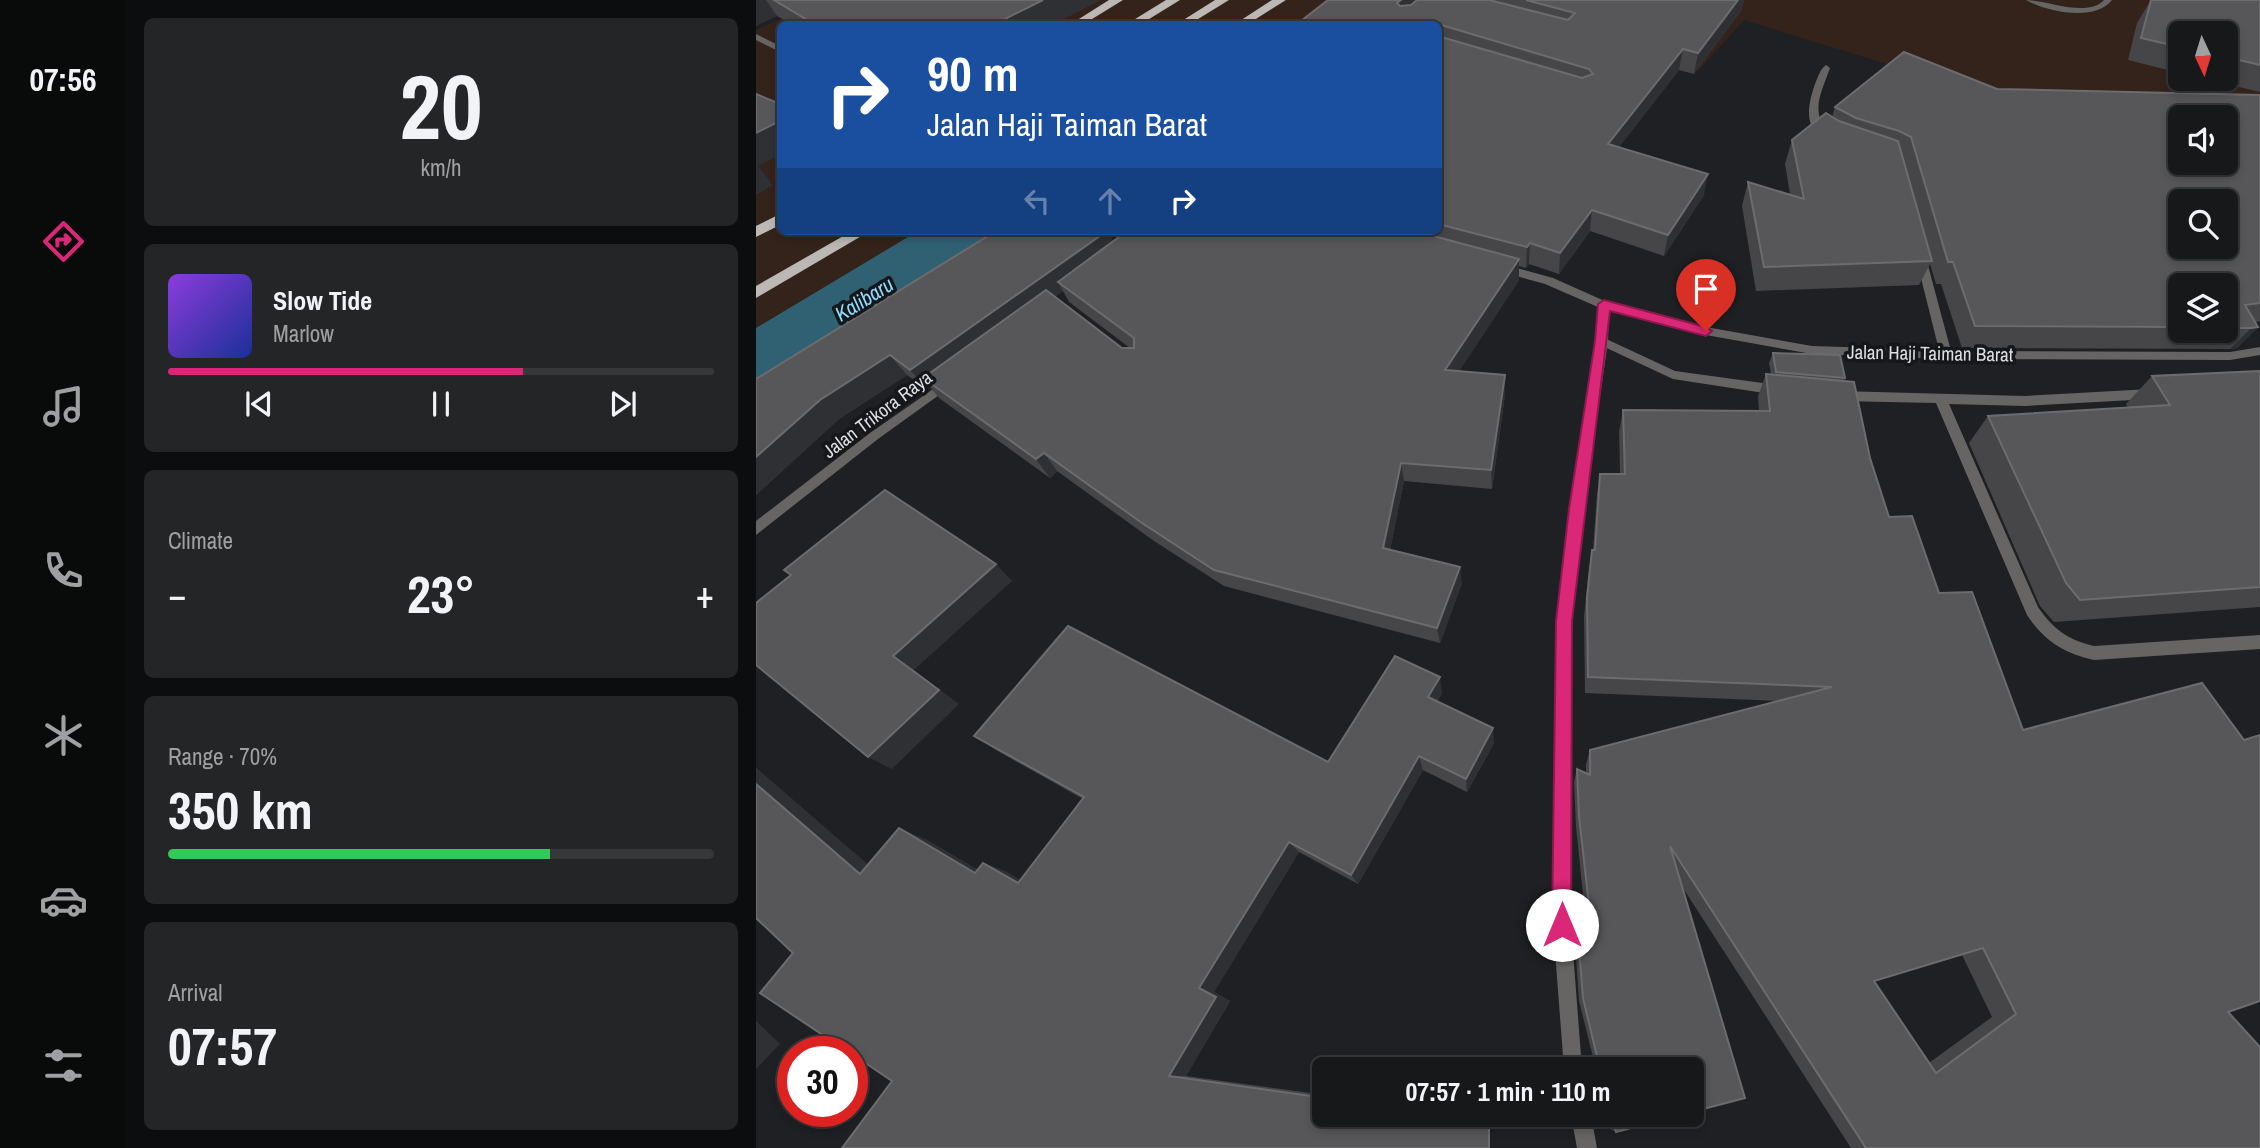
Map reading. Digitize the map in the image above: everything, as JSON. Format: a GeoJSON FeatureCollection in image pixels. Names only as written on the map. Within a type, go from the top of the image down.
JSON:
{"type":"FeatureCollection","features":[{"type":"Feature","properties":{"kind":"highway"},"geometry":{"type":"LineString","coordinates":[[1081,21],[1117,0]]}},
{"type":"Feature","properties":{"kind":"highway"},"geometry":{"type":"LineString","coordinates":[[1138,21],[1174,0]]}},
{"type":"Feature","properties":{"kind":"highway"},"geometry":{"type":"LineString","coordinates":[[1188,21],[1223,0]]}},
{"type":"Feature","properties":{"kind":"highway"},"geometry":{"type":"LineString","coordinates":[[1246,21],[1280,0]]}},
{"type":"Feature","properties":{"kind":"highway"},"geometry":{"type":"LineString","coordinates":[[756,232],[777,221]]}},
{"type":"Feature","properties":{"kind":"highway"},"geometry":{"type":"LineString","coordinates":[[756,293],[856,235]]}},
{"type":"Feature","properties":{"kind":"street"},"geometry":{"type":"LineString","coordinates":[[2030,0],[2087,11],[2104,7],[2108,0]]}},
{"type":"Feature","properties":{"kind":"street"},"geometry":{"type":"LineString","coordinates":[[756,37],[777,48]]}},
{"type":"Feature","properties":{"kind":"street"},"geometry":{"type":"LineString","coordinates":[[1826,68],[1812,108],[1814,127],[1824,137],[1836,143]]}},
{"type":"Feature","properties":{"kind":"street"},"geometry":{"type":"LineString","coordinates":[[1919,249],[1946,355]]}},
{"type":"Feature","properties":{"kind":"street","name":"Jalan Haji Taiman Barat"},"geometry":{"type":"LineString","coordinates":[[1483,264],[1549,281],[1604,304],[1706,331],[1812,350],[1946,355],[2230,356],[2260,351]]}},
{"type":"Feature","properties":{"kind":"street"},"geometry":{"type":"LineString","coordinates":[[1572,1057],[1562,925],[1564,621],[1577,509],[1602,341],[1604,304]]}},
{"type":"Feature","properties":{"kind":"street"},"geometry":{"type":"LineString","coordinates":[[1602,341],[1673,375],[1794,392]]}},
{"type":"Feature","properties":{"kind":"street","name":"Jalan Trikora Raya"},"geometry":{"type":"LineString","coordinates":[[756,529],[874,436],[961,373]]}},
{"type":"Feature","properties":{"kind":"street"},"geometry":{"type":"LineString","coordinates":[[1822,394],[2025,401],[2163,393]]}},
{"type":"Feature","properties":{"kind":"street"},"geometry":{"type":"LineString","coordinates":[[1941,400],[2032,611],[2047,634],[2068,648],[2094,653],[2260,642]]}},
{"type":"Feature","properties":{"kind":"street"},"geometry":{"type":"LineString","coordinates":[[1583,1127],[1587,1148]]}},
{"type":"Feature","properties":{"kind":"shaded area"},"geometry":{"type":"Polygon","coordinates":[[[821,0],[1337,0],[1305,21],[777,21],[777,235],[955,235],[756,343],[756,30],[821,0]]]}},
{"type":"Feature","properties":{"kind":"shaded area"},"geometry":{"type":"Polygon","coordinates":[[[1427,0],[2260,0],[2260,114],[2238,113],[2238,105],[2168,105],[2168,111],[2026,107],[1744,20],[1699,70],[1427,0]]]}},
{"type":"Feature","properties":{"kind":"building"},"geometry":{"type":"Polygon","coordinates":[[[774,0],[1043,0],[1001,21],[809,21],[774,0]]]}},
{"type":"Feature","properties":{"kind":"building"},"geometry":{"type":"Polygon","coordinates":[[[1328,0],[1401,0],[1397,3],[1400,6],[1411,5],[1417,0],[1489,0],[1568,20],[1575,13],[1526,0],[1738,0],[1698,53],[1683,49],[1608,144],[1708,174],[1668,235],[1592,210],[1560,253],[1530,243],[1527,247],[1442,225],[1442,37],[1582,78],[1593,74],[1589,69],[1442,25],[1442,21],[1301,21],[1328,0]]]}},
{"type":"Feature","properties":{"kind":"building"},"geometry":{"type":"Polygon","coordinates":[[[2151,0],[2260,0],[2260,65],[2238,60],[2238,21],[2168,21],[2168,44],[2141,38],[2151,0]]]}},
{"type":"Feature","properties":{"kind":"building"},"geometry":{"type":"Polygon","coordinates":[[[1904,52],[1997,89],[2260,95],[2260,303],[2245,305],[2258,327],[2238,328],[2238,273],[2168,273],[2168,327],[1975,326],[1953,262],[1948,262],[1911,137],[1856,118],[1835,107],[1904,52]]]}},
{"type":"Feature","properties":{"kind":"building"},"geometry":{"type":"Polygon","coordinates":[[[756,94],[777,103],[777,122],[756,133],[756,94]]]}},
{"type":"Feature","properties":{"kind":"building"},"geometry":{"type":"Polygon","coordinates":[[[1826,113],[1839,121],[1898,141],[1932,261],[1764,267],[1748,182],[1804,199],[1792,140],[1826,113]]]}},
{"type":"Feature","properties":{"kind":"building"},"geometry":{"type":"Polygon","coordinates":[[[990,235],[1101,235],[910,370],[890,355],[820,400],[756,457],[756,379],[990,235]]]}},
{"type":"Feature","properties":{"kind":"building"},"geometry":{"type":"Polygon","coordinates":[[[1122,235],[1430,235],[1519,259],[1445,370],[1505,375],[1491,470],[1401,463],[1383,548],[1460,567],[1437,628],[1214,570],[1142,523],[1044,453],[1036,459],[923,378],[1046,290],[1122,348],[1134,348],[1134,338],[1058,282],[1122,235]]]}},
{"type":"Feature","properties":{"kind":"building"},"geometry":{"type":"Polygon","coordinates":[[[1773,353],[1840,355],[1845,378],[1776,372],[1773,353]]]}},
{"type":"Feature","properties":{"kind":"building"},"geometry":{"type":"Polygon","coordinates":[[[2260,371],[2260,587],[2080,600],[2066,583],[1988,416],[2170,405],[2152,376],[2260,371]]]}},
{"type":"Feature","properties":{"kind":"building"},"geometry":{"type":"Polygon","coordinates":[[[1766,374],[1854,382],[1870,458],[1889,517],[1912,516],[1939,593],[1972,592],[2023,730],[2202,683],[2244,740],[2260,735],[2260,1001],[2228,1012],[2260,1047],[2260,1148],[1866,1148],[1670,846],[1745,1098],[1704,1109],[1704,1057],[1597,1057],[1583,998],[1578,935],[1592,932],[1579,816],[1577,769],[1590,775],[1590,750],[1832,687],[1588,677],[1587,598],[1592,550],[1595,550],[1600,474],[1625,474],[1623,410],[1770,411],[1766,374]],[[1983,948],[1874,981],[1936,1073],[2016,1014],[1983,948]]]}},
{"type":"Feature","properties":{"kind":"building"},"geometry":{"type":"Polygon","coordinates":[[[885,490],[996,564],[893,656],[939,690],[868,757],[756,665],[756,603],[791,575],[784,570],[885,490]]]}},
{"type":"Feature","properties":{"kind":"building"},"geometry":{"type":"Polygon","coordinates":[[[1068,626],[1328,762],[1395,656],[1440,677],[1428,697],[1493,728],[1466,779],[1419,756],[1351,875],[1289,842],[1199,988],[1216,997],[1169,1076],[1312,1096],[1312,1127],[1489,1127],[1489,1148],[842,1148],[858,1127],[868,1127],[868,1113],[892,1081],[868,1065],[868,1036],[824,1036],[760,993],[793,953],[756,918],[756,784],[860,874],[899,828],[975,873],[983,863],[1018,883],[1084,797],[974,736],[1068,626]]]}},
{"type":"Feature","properties":{"kind":"building"},"geometry":{"type":"Polygon","coordinates":[[[1615,1127],[1635,1127],[1616,1132],[1615,1127]]]}},
{"type":"Feature","properties":{"kind":"waterway","name":"Kalibaru"},"geometry":{"type":"LineString","coordinates":[[756,367],[967,235]]}},
{"type":"Feature","properties":{"kind":"route"},"geometry":{"type":"LineString","coordinates":[[1562,925],[1564,621],[1577,509],[1602,341],[1604,304],[1706,331]]}}]}
